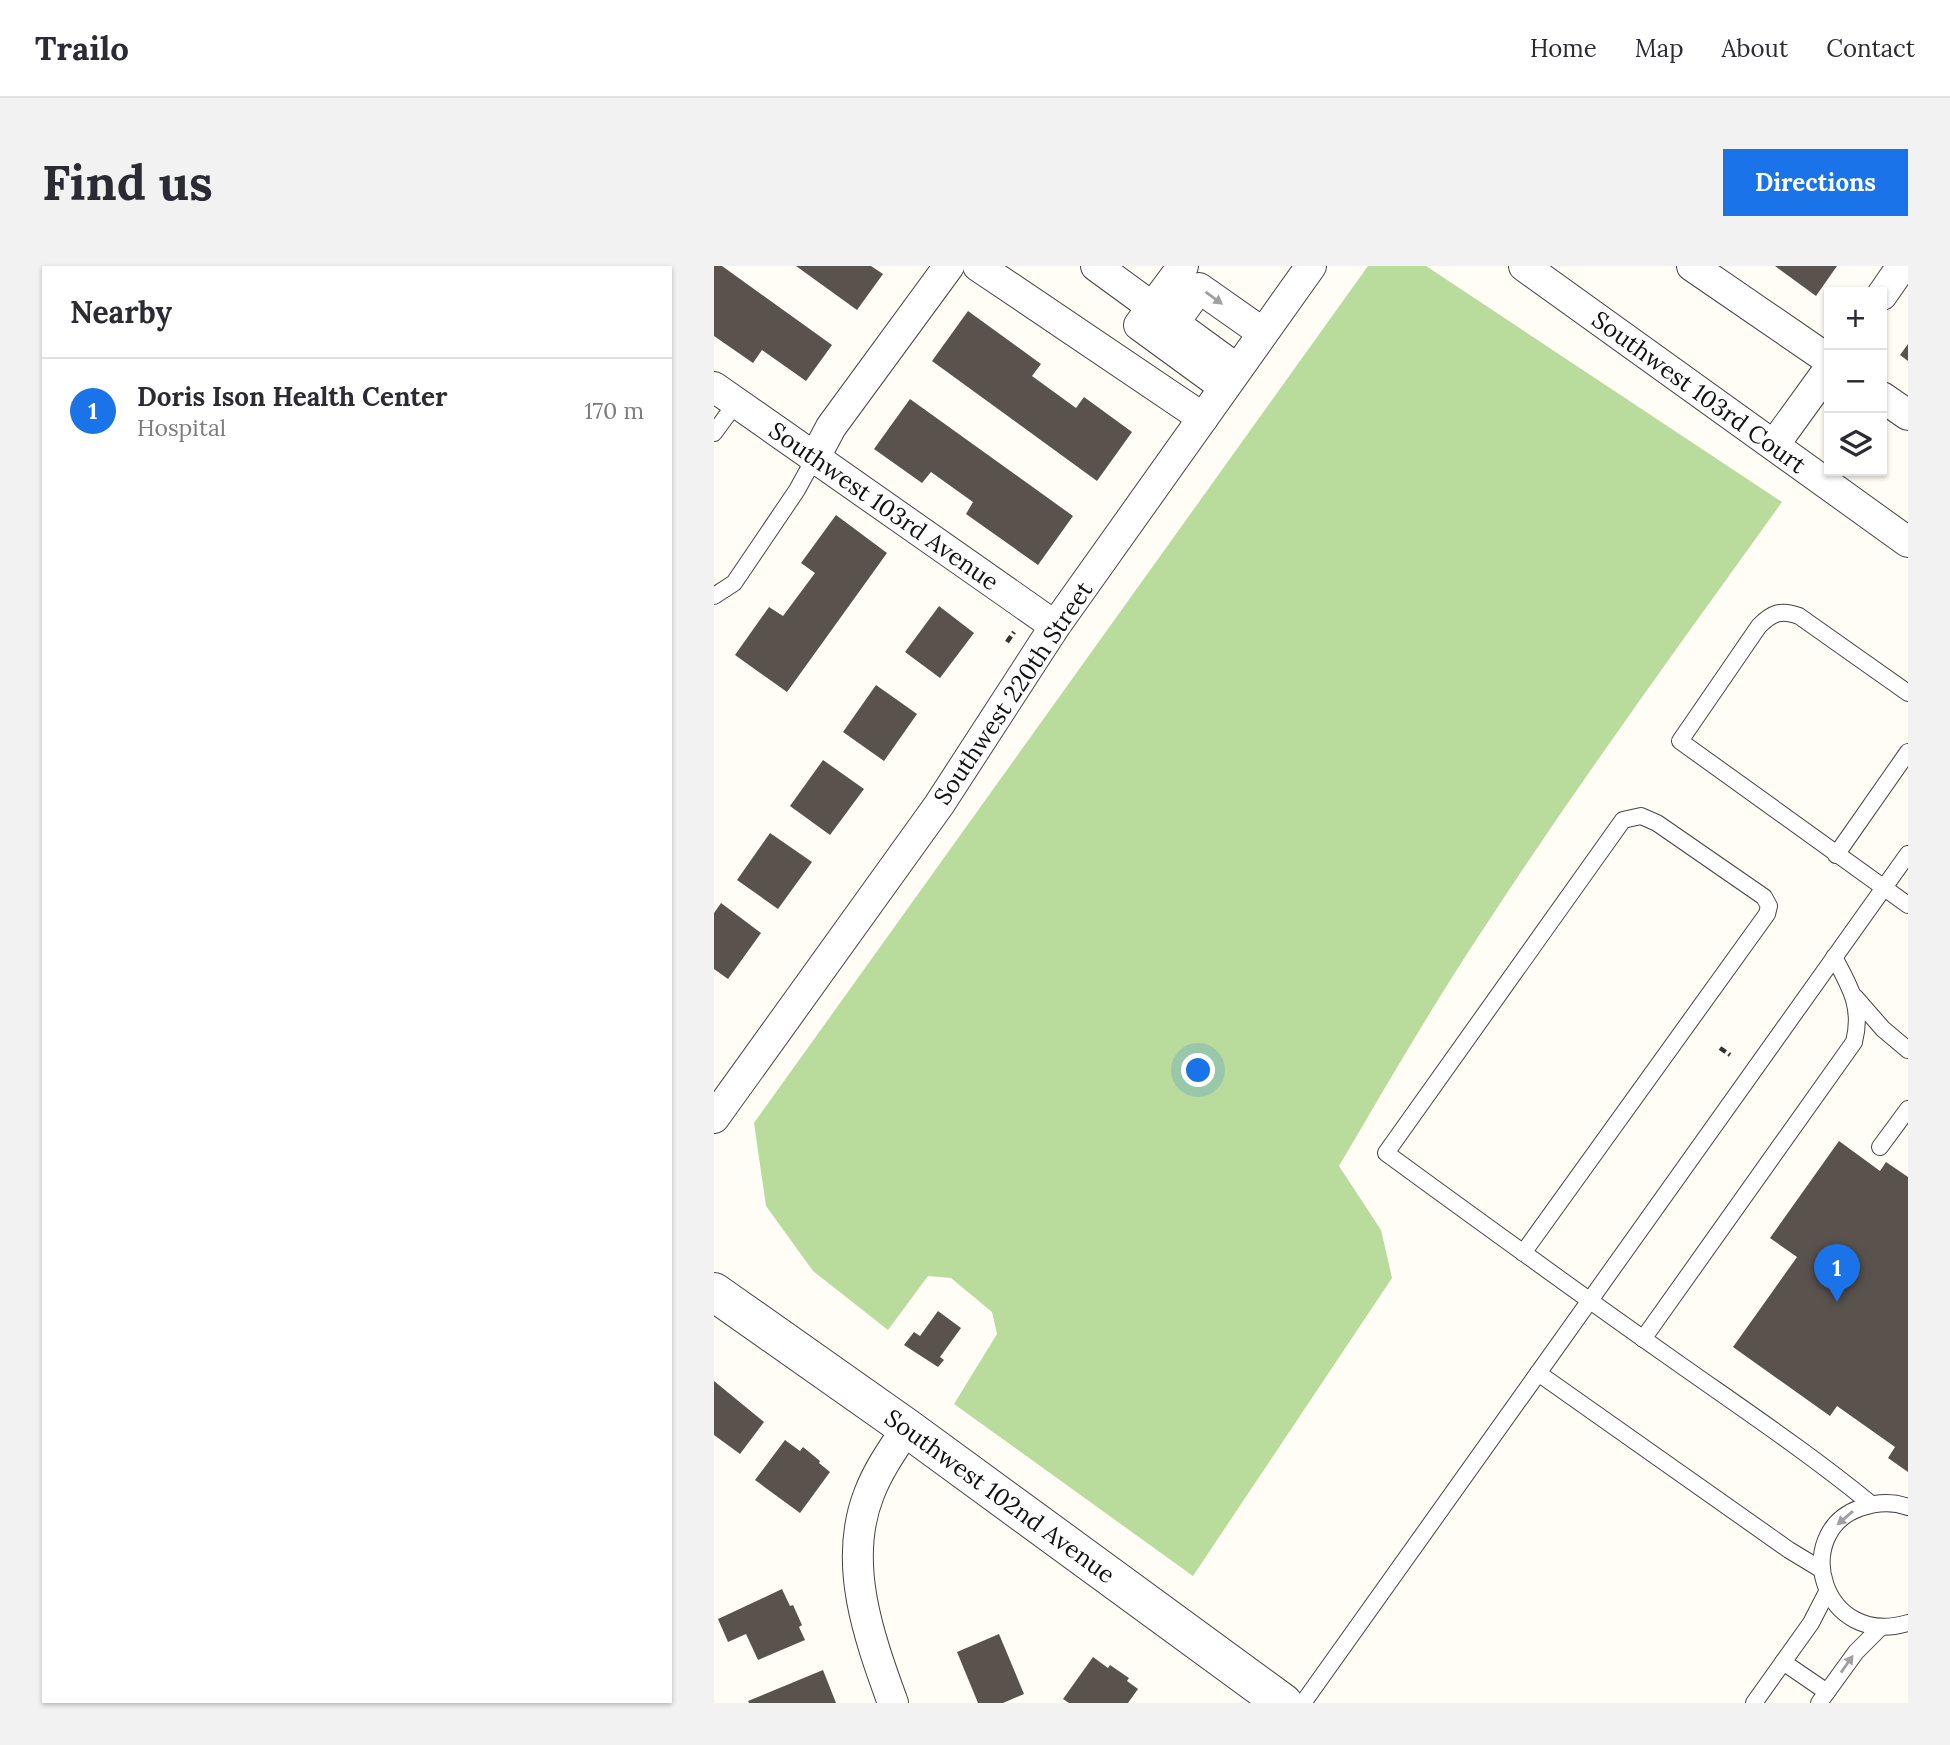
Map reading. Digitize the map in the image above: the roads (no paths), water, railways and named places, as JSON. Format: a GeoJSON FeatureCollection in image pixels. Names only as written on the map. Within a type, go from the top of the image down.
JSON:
{"type":"FeatureCollection","features":[{"type":"Feature","properties":{"kind":"street"},"geometry":{"type":"LineString","coordinates":[[814,458],[831,427],[949,266]]}},
{"type":"Feature","properties":{"kind":"street"},"geometry":{"type":"LineString","coordinates":[[978,266],[1203,418]]}},
{"type":"Feature","properties":{"kind":"street"},"geometry":{"type":"LineString","coordinates":[[1096,266],[1155,318],[1231,378]]}},
{"type":"Feature","properties":{"kind":"street"},"geometry":{"type":"LineString","coordinates":[[1155,318],[1183,266]]}},
{"type":"Feature","properties":{"kind":"street","name":"Southwest 220th Street"},"geometry":{"type":"LineString","coordinates":[[714,1118],[939,805],[1055,626],[1311,266]]}},
{"type":"Feature","properties":{"kind":"street","name":"Southwest 103rd Court"},"geometry":{"type":"LineString","coordinates":[[1524,266],[1908,542]]}},
{"type":"Feature","properties":{"kind":"street"},"geometry":{"type":"LineString","coordinates":[[1692,266],[1824,357]]}},
{"type":"Feature","properties":{"kind":"street"},"geometry":{"type":"LineString","coordinates":[[1887,288],[1902,266]]}},
{"type":"Feature","properties":{"kind":"street"},"geometry":{"type":"LineString","coordinates":[[1155,318],[1199,288],[1263,333]]}},
{"type":"Feature","properties":{"kind":"street"},"geometry":{"type":"LineString","coordinates":[[1774,445],[1824,376]]}},
{"type":"Feature","properties":{"kind":"street","name":"Southwest 103rd Avenue"},"geometry":{"type":"LineString","coordinates":[[725,395],[1055,626]]}},
{"type":"Feature","properties":{"kind":"street"},"geometry":{"type":"LineString","coordinates":[[1887,400],[1908,415]]}},
{"type":"Feature","properties":{"kind":"street","name":"Southwest 102nd Avenue"},"geometry":{"type":"LineString","coordinates":[[714,1292],[1283,1703]]}},
{"type":"Feature","properties":{"kind":"street"},"geometry":{"type":"LineString","coordinates":[[893,1703],[868,1627],[862,1600],[857,1544],[869,1494],[877,1476],[907,1429]]}},
{"type":"Feature","properties":{"kind":"lane"},"geometry":{"type":"LineString","coordinates":[[714,433],[725,395]]}},
{"type":"Feature","properties":{"kind":"lane"},"geometry":{"type":"LineString","coordinates":[[714,596],[734,583],[797,490],[814,458]]}},
{"type":"Feature","properties":{"kind":"lane"},"geometry":{"type":"LineString","coordinates":[[1908,693],[1799,616],[1788,611],[1772,614],[1759,626],[1680,741],[1908,905]]}},
{"type":"Feature","properties":{"kind":"lane"},"geometry":{"type":"LineString","coordinates":[[1836,855],[1908,752]]}},
{"type":"Feature","properties":{"kind":"lane"},"geometry":{"type":"LineString","coordinates":[[1523,1253],[1767,914],[1769,906],[1764,897],[1689,844],[1641,816],[1623,820],[1385,1153],[1523,1253],[1643,1339],[1839,1478],[1871,1504]]}},
{"type":"Feature","properties":{"kind":"lane"},"geometry":{"type":"LineString","coordinates":[[1303,1703],[1908,854]]}},
{"type":"Feature","properties":{"kind":"lane"},"geometry":{"type":"LineString","coordinates":[[1833,957],[1855,998],[1883,1029],[1908,1050]]}},
{"type":"Feature","properties":{"kind":"lane"},"geometry":{"type":"LineString","coordinates":[[1643,1339],[1854,1042],[1859,1025],[1855,998]]}},
{"type":"Feature","properties":{"kind":"lane"},"geometry":{"type":"LineString","coordinates":[[1880,1147],[1908,1109]]}},
{"type":"Feature","properties":{"kind":"lane"},"geometry":{"type":"LineString","coordinates":[[1538,1373],[1789,1550],[1822,1570]]}},
{"type":"Feature","properties":{"kind":"lane"},"geometry":{"type":"LineString","coordinates":[[1908,1507],[1889,1502],[1871,1504],[1847,1515],[1829,1535],[1823,1552],[1822,1570],[1827,1592],[1836,1606],[1849,1617],[1863,1625],[1880,1628],[1908,1624]]}},
{"type":"Feature","properties":{"kind":"lane"},"geometry":{"type":"LineString","coordinates":[[1754,1703],[1811,1623],[1827,1592]]}},
{"type":"Feature","properties":{"kind":"lane"},"geometry":{"type":"LineString","coordinates":[[1783,1662],[1823,1698],[1856,1652],[1880,1628]]}},
{"type":"Feature","properties":{"kind":"place","name":"Doris Ison Health Center"},"geometry":{"type":"Point","coordinates":[1837,1302]}}]}
